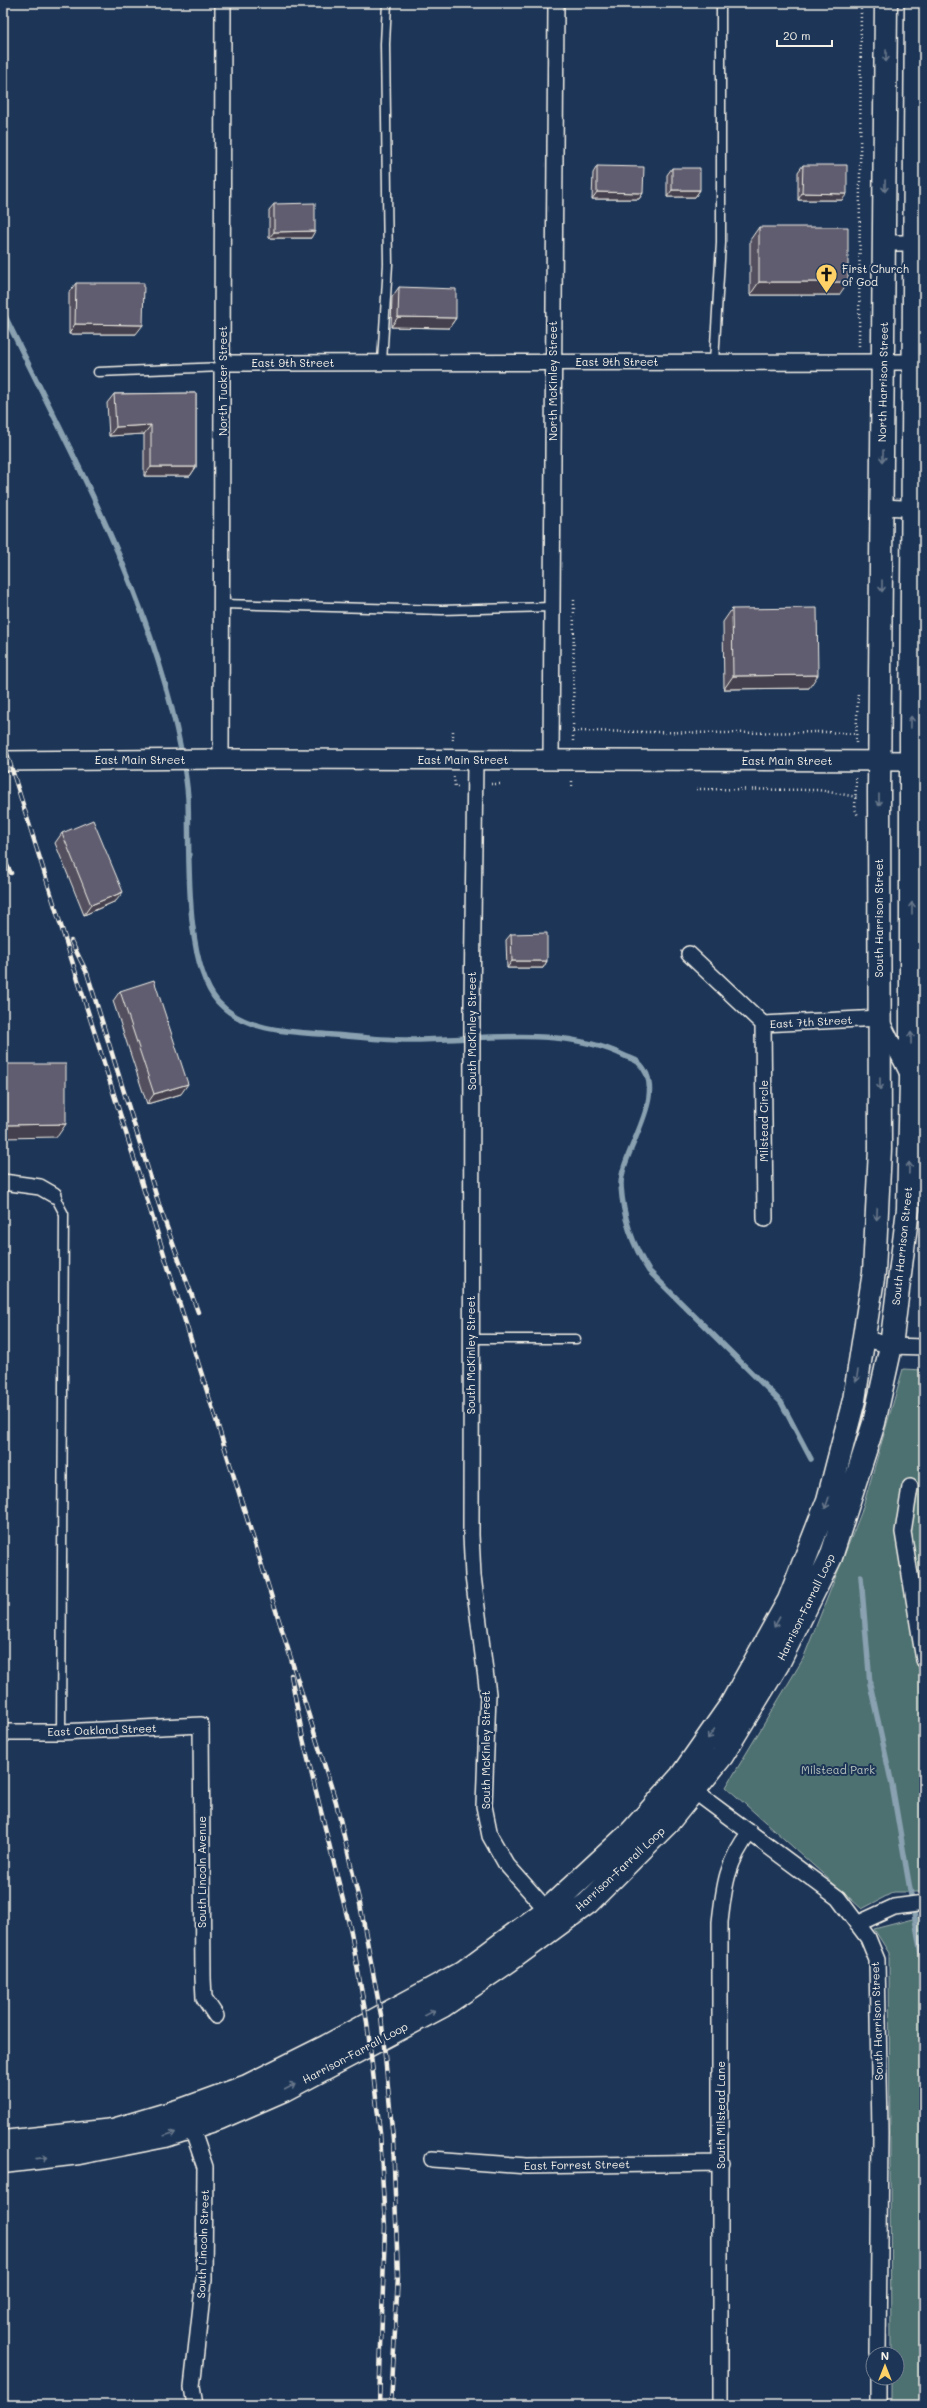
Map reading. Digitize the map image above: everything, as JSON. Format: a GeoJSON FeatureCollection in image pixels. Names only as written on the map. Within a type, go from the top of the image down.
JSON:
{"type":"FeatureCollection","features":[{"type":"Feature","properties":{"kind":"main road","name":"North Harrison Street"},"geometry":{"type":"LineString","coordinates":[[880,761],[886,3]]}},
{"type":"Feature","properties":{"kind":"main road"},"geometry":{"type":"LineString","coordinates":[[916,3],[920,242],[914,362],[919,509],[915,658],[918,761]]}},
{"type":"Feature","properties":{"kind":"main road","name":"South Harrison Street"},"geometry":{"type":"LineString","coordinates":[[864,1338],[875,1257],[880,1149],[880,761]]}},
{"type":"Feature","properties":{"kind":"main road","name":"South Harrison Street"},"geometry":{"type":"LineString","coordinates":[[891,1346],[908,1209],[918,1080],[918,761]]}},
{"type":"Feature","properties":{"kind":"main road","name":"Harrison-Farrall Loop"},"geometry":{"type":"LineString","coordinates":[[688,1783],[789,1600],[828,1500],[854,1400],[864,1338]]}},
{"type":"Feature","properties":{"kind":"main road","name":"Harrison-Farrall Loop"},"geometry":{"type":"LineString","coordinates":[[3,2162],[79,2154],[165,2136],[189,2118],[254,2082],[327,2046],[463,1972],[553,1917],[631,1832],[722,1756],[778,1664],[831,1557],[874,1423],[891,1346]]}},
{"type":"Feature","properties":{"kind":"main road","name":"Harrison-Farrall Loop"},"geometry":{"type":"LineString","coordinates":[[3,2142],[113,2130],[189,2118]]}},
{"type":"Feature","properties":{"kind":"street","name":"North Tucker Street"},"geometry":{"type":"LineString","coordinates":[[217,759],[222,604],[223,3]]}},
{"type":"Feature","properties":{"kind":"street","name":"North McKinley Street"},"geometry":{"type":"LineString","coordinates":[[551,760],[556,3]]}},
{"type":"Feature","properties":{"kind":"street"},"geometry":{"type":"LineString","coordinates":[[884,242],[920,242]]}},
{"type":"Feature","properties":{"kind":"street","name":"East 9th Street"},"geometry":{"type":"LineString","coordinates":[[223,365],[382,362],[914,362]]}},
{"type":"Feature","properties":{"kind":"street"},"geometry":{"type":"LineString","coordinates":[[882,506],[919,509]]}},
{"type":"Feature","properties":{"kind":"street","name":"East Main Street"},"geometry":{"type":"LineString","coordinates":[[3,761],[217,759],[475,761],[918,761]]}},
{"type":"Feature","properties":{"kind":"street","name":"South McKinley Street"},"geometry":{"type":"LineString","coordinates":[[475,761],[472,1005],[471,1542],[473,1576],[488,1694],[484,1806],[490,1836],[506,1864],[553,1917]]}},
{"type":"Feature","properties":{"kind":"street","name":"East 7th Street"},"geometry":{"type":"LineString","coordinates":[[689,954],[763,1024],[880,1018]]}},
{"type":"Feature","properties":{"kind":"street"},"geometry":{"type":"LineString","coordinates":[[880,1018],[918,1080]]}},
{"type":"Feature","properties":{"kind":"street","name":"Milstead Circle"},"geometry":{"type":"LineString","coordinates":[[763,1024],[764,1219]]}},
{"type":"Feature","properties":{"kind":"street"},"geometry":{"type":"LineString","coordinates":[[3,1182],[40,1187],[54,1195]]}},
{"type":"Feature","properties":{"kind":"street"},"geometry":{"type":"LineString","coordinates":[[864,1338],[891,1346],[924,1347]]}},
{"type":"Feature","properties":{"kind":"street"},"geometry":{"type":"LineString","coordinates":[[910,1487],[903,1532],[924,1660]]}},
{"type":"Feature","properties":{"kind":"street","name":"East Oakland Street"},"geometry":{"type":"LineString","coordinates":[[3,1732],[61,1732],[201,1725]]}},
{"type":"Feature","properties":{"kind":"street","name":"South Lincoln Avenue"},"geometry":{"type":"LineString","coordinates":[[201,1725],[204,1998],[216,2016]]}},
{"type":"Feature","properties":{"kind":"street","name":"South Harrison Street"},"geometry":{"type":"LineString","coordinates":[[688,1783],[838,1898],[868,1938],[877,1960],[880,2132],[878,2346]]}},
{"type":"Feature","properties":{"kind":"street","name":"South Milstead Lane"},"geometry":{"type":"LineString","coordinates":[[720,2405],[720,1922],[724,1884],[736,1849],[750,1832]]}},
{"type":"Feature","properties":{"kind":"street"},"geometry":{"type":"LineString","coordinates":[[857,1924],[894,1907],[924,1904]]}},
{"type":"Feature","properties":{"kind":"street","name":"South Lincoln Street"},"geometry":{"type":"LineString","coordinates":[[189,2118],[205,2168],[204,2279],[192,2387],[194,2405]]}},
{"type":"Feature","properties":{"kind":"street","name":"East Forrest Street"},"geometry":{"type":"LineString","coordinates":[[432,2159],[528,2166],[721,2163]]}},
{"type":"Feature","properties":{"kind":"street"},"geometry":{"type":"LineString","coordinates":[[878,2386],[878,2405]]}},
{"type":"Feature","properties":{"kind":"lane"},"geometry":{"type":"LineString","coordinates":[[382,362],[388,264],[385,44],[387,3]]}},
{"type":"Feature","properties":{"kind":"lane"},"geometry":{"type":"LineString","coordinates":[[714,362],[721,243],[721,3]]}},
{"type":"Feature","properties":{"kind":"lane"},"geometry":{"type":"LineString","coordinates":[[98,372],[223,365]]}},
{"type":"Feature","properties":{"kind":"lane"},"geometry":{"type":"LineString","coordinates":[[222,604],[442,610],[552,607]]}},
{"type":"Feature","properties":{"kind":"lane"},"geometry":{"type":"LineString","coordinates":[[54,1195],[64,1214],[61,1732]]}},
{"type":"Feature","properties":{"kind":"lane"},"geometry":{"type":"LineString","coordinates":[[471,1339],[576,1339]]}},
{"type":"Feature","properties":{"kind":"path"},"geometry":{"type":"LineString","coordinates":[[572,786],[574,597]]}},
{"type":"Feature","properties":{"kind":"path"},"geometry":{"type":"LineString","coordinates":[[573,731],[728,733],[825,732],[881,734]]}},
{"type":"Feature","properties":{"kind":"path"},"geometry":{"type":"LineString","coordinates":[[696,789],[818,790],[856,798],[879,792]]}},
{"type":"Feature","properties":{"kind":"green space","name":"Milstead Park"},"geometry":{"type":"Polygon","coordinates":[[[903,1369],[924,1370],[924,1892],[894,1892],[862,1909],[726,1787],[803,1659],[861,1513],[903,1369]]]}},
{"type":"Feature","properties":{"kind":"green space"},"geometry":{"type":"Polygon","coordinates":[[[924,1916],[924,2405],[891,2405],[891,2386],[905,2386],[905,2346],[891,2346],[889,1953],[874,1929],[924,1916]]]}},
{"type":"Feature","properties":{"kind":"building"},"geometry":{"type":"Polygon","coordinates":[[[803,165],[847,165],[847,194],[802,193],[803,165]]]}},
{"type":"Feature","properties":{"kind":"building"},"geometry":{"type":"Polygon","coordinates":[[[597,166],[644,167],[643,193],[597,192],[597,166]]]}},
{"type":"Feature","properties":{"kind":"building"},"geometry":{"type":"Polygon","coordinates":[[[672,168],[700,168],[700,190],[672,190],[672,168]]]}},
{"type":"Feature","properties":{"kind":"building"},"geometry":{"type":"Polygon","coordinates":[[[315,203],[315,231],[274,232],[274,204],[315,203]]]}},
{"type":"Feature","properties":{"kind":"building"},"geometry":{"type":"Polygon","coordinates":[[[759,227],[848,227],[848,282],[759,282],[759,227]]]}},
{"type":"Feature","properties":{"kind":"building"},"geometry":{"type":"Polygon","coordinates":[[[76,283],[144,283],[143,325],[75,324],[76,283]]]}},
{"type":"Feature","properties":{"kind":"building"},"geometry":{"type":"Polygon","coordinates":[[[399,287],[456,289],[456,318],[398,317],[399,287]]]}},
{"type":"Feature","properties":{"kind":"building"},"geometry":{"type":"Polygon","coordinates":[[[196,393],[196,467],[151,467],[151,425],[116,427],[114,394],[196,393]]]}},
{"type":"Feature","properties":{"kind":"building"},"geometry":{"type":"Polygon","coordinates":[[[817,608],[818,675],[733,676],[732,609],[817,608]]]}},
{"type":"Feature","properties":{"kind":"building"},"geometry":{"type":"Polygon","coordinates":[[[93,820],[123,892],[91,905],[62,833],[93,820]]]}},
{"type":"Feature","properties":{"kind":"building"},"geometry":{"type":"Polygon","coordinates":[[[547,933],[547,961],[512,961],[511,934],[547,933]]]}},
{"type":"Feature","properties":{"kind":"building"},"geometry":{"type":"Polygon","coordinates":[[[154,980],[188,1084],[154,1094],[120,991],[154,980]]]}},
{"type":"Feature","properties":{"kind":"building"},"geometry":{"type":"Polygon","coordinates":[[[3,1064],[66,1064],[66,1124],[3,1125],[3,1064]]]}},
{"type":"Feature","properties":{"kind":"waterway"},"geometry":{"type":"LineString","coordinates":[[3,312],[106,526],[129,580],[150,636],[168,692],[181,750],[188,798],[189,875],[194,934],[199,961],[207,984],[218,1002],[240,1019],[266,1028],[294,1032],[395,1040],[432,1040],[517,1036],[546,1037],[573,1040],[600,1046],[638,1062],[647,1075],[650,1090],[642,1122],[623,1172],[621,1186],[624,1209],[638,1252],[649,1271],[781,1402],[811,1459]]}},
{"type":"Feature","properties":{"kind":"waterway"},"geometry":{"type":"LineString","coordinates":[[861,1577],[870,1684],[892,1785],[924,1971]]}},
{"type":"Feature","properties":{"kind":"railway"},"geometry":{"type":"LineString","coordinates":[[3,741],[336,1802],[360,1904],[381,2015],[393,2139],[398,2276],[391,2405]]}},
{"type":"Feature","properties":{"kind":"railway"},"geometry":{"type":"LineString","coordinates":[[3,858],[11,873]]}},
{"type":"Feature","properties":{"kind":"railway"},"geometry":{"type":"LineString","coordinates":[[71,941],[87,973],[161,1211],[198,1312]]}},
{"type":"Feature","properties":{"kind":"railway"},"geometry":{"type":"LineString","coordinates":[[291,1675],[303,1739],[351,1932],[367,2022],[380,2132],[385,2227],[379,2405]]}},
{"type":"Feature","properties":{"kind":"place","name":"First Church of God"},"geometry":{"type":"Point","coordinates":[826,294]}}]}
